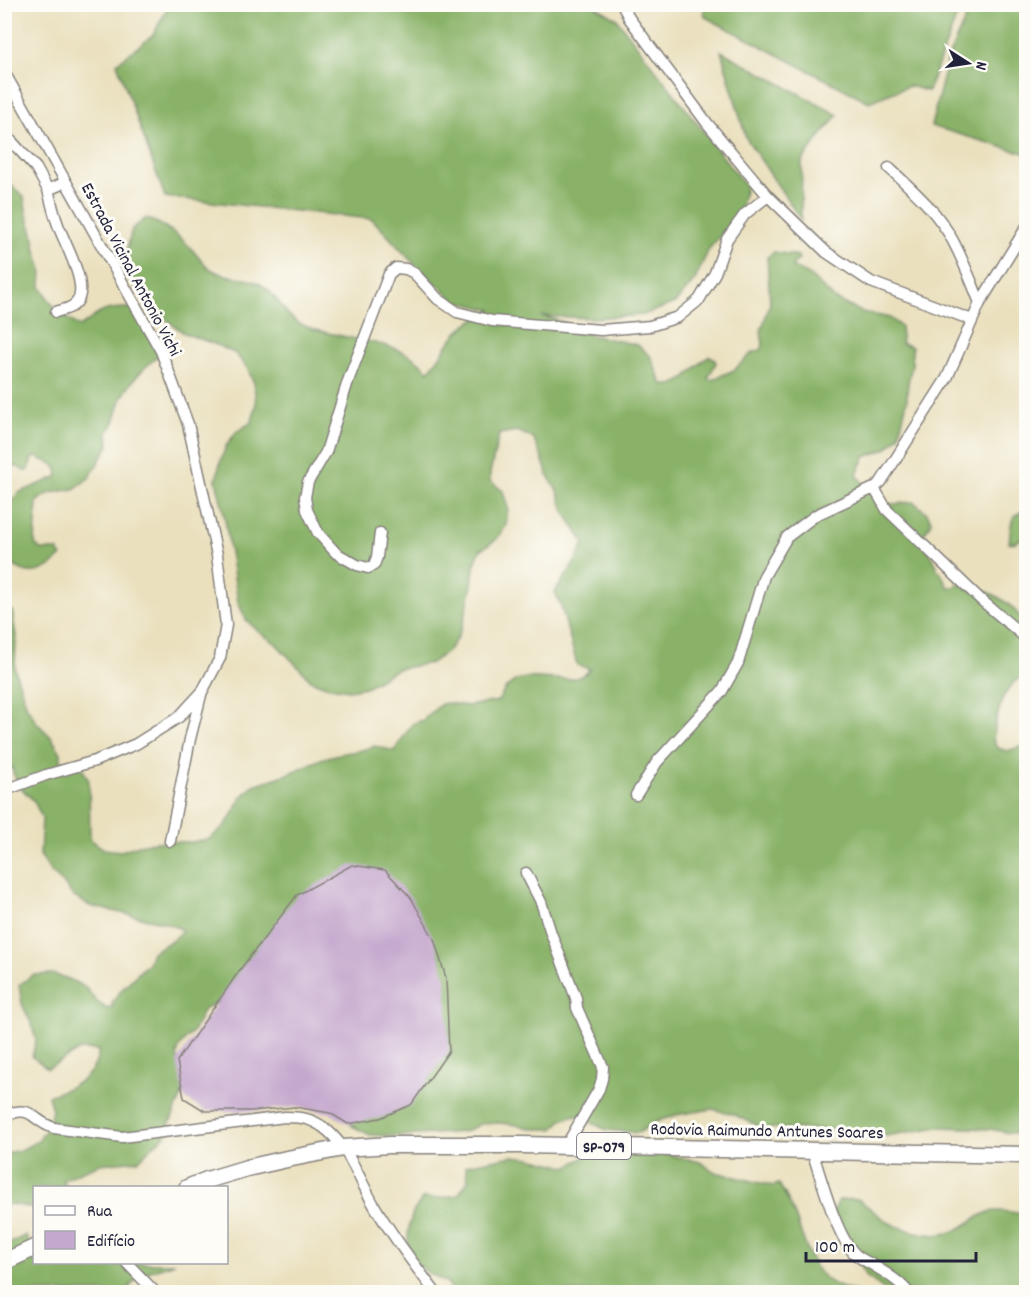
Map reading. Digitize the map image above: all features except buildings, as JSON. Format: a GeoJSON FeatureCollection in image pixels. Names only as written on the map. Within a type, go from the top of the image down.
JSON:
{"type":"FeatureCollection","features":[{"type":"Feature","properties":{"kind":"highway","name":"Rodovia Raimundo Antunes Soares"},"geometry":{"type":"LineString","coordinates":[[192,1186],[247,1168],[343,1148],[390,1145],[1026,1155]]}},
{"type":"Feature","properties":{"kind":"highway"},"geometry":{"type":"LineString","coordinates":[[4,1262],[33,1248]]}},
{"type":"Feature","properties":{"kind":"street"},"geometry":{"type":"LineString","coordinates":[[622,4],[629,18],[707,123],[768,196],[826,252],[871,282],[972,320]]}},
{"type":"Feature","properties":{"kind":"street","name":"Estrada Vicinal Antonio Vichi"},"geometry":{"type":"LineString","coordinates":[[4,72],[161,351],[188,424],[217,555],[226,625],[220,658],[202,692],[179,717],[136,744],[95,761],[46,775],[4,792]]}},
{"type":"Feature","properties":{"kind":"street"},"geometry":{"type":"LineString","coordinates":[[4,133],[36,168],[48,190],[57,222],[75,267],[81,288],[78,299],[72,307],[56,312]]}},
{"type":"Feature","properties":{"kind":"street"},"geometry":{"type":"LineString","coordinates":[[889,168],[913,190],[954,241],[980,303]]}},
{"type":"Feature","properties":{"kind":"street"},"geometry":{"type":"LineString","coordinates":[[48,190],[66,182]]}},
{"type":"Feature","properties":{"kind":"street"},"geometry":{"type":"LineString","coordinates":[[380,533],[374,566],[368,568],[357,565],[336,553],[318,533],[307,510],[305,497],[308,482],[326,452],[348,381],[389,274],[396,268],[406,268],[414,273],[438,299],[457,312],[492,321],[601,330],[650,326],[678,317],[699,300],[715,273],[727,239],[745,214],[768,196]]}},
{"type":"Feature","properties":{"kind":"street"},"geometry":{"type":"LineString","coordinates":[[636,795],[657,762],[722,691],[738,663],[764,576],[787,537],[816,515],[874,489],[881,482],[947,378],[980,303],[1026,228]]}},
{"type":"Feature","properties":{"kind":"street"},"geometry":{"type":"LineString","coordinates":[[874,489],[887,510],[980,599],[1026,638]]}},
{"type":"Feature","properties":{"kind":"street"},"geometry":{"type":"LineString","coordinates":[[170,841],[190,739],[202,692]]}},
{"type":"Feature","properties":{"kind":"street"},"geometry":{"type":"LineString","coordinates":[[526,873],[541,902],[576,998],[577,1008],[603,1067],[599,1089],[566,1146]]}},
{"type":"Feature","properties":{"kind":"street"},"geometry":{"type":"LineString","coordinates":[[4,1115],[25,1111],[32,1113],[43,1125],[54,1128],[123,1137],[285,1117],[303,1117],[318,1123],[330,1132],[343,1148],[380,1215],[435,1293]]}},
{"type":"Feature","properties":{"kind":"street"},"geometry":{"type":"LineString","coordinates":[[812,1151],[836,1223],[845,1241],[855,1255],[904,1287],[908,1293]]}},
{"type":"Feature","properties":{"kind":"street"},"geometry":{"type":"LineString","coordinates":[[127,1264],[155,1293]]}},
{"type":"Feature","properties":{"kind":"green space"},"geometry":{"type":"Polygon","coordinates":[[[703,4],[961,5],[928,91],[909,86],[869,102],[705,17],[703,4]]]}},
{"type":"Feature","properties":{"kind":"green space"},"geometry":{"type":"Polygon","coordinates":[[[972,4],[1026,5],[1026,154],[931,126],[949,55],[972,4]]]}},
{"type":"Feature","properties":{"kind":"green space"},"geometry":{"type":"Polygon","coordinates":[[[169,5],[593,5],[616,18],[746,187],[739,214],[709,249],[695,280],[675,303],[643,315],[594,318],[541,316],[560,321],[591,335],[638,345],[651,357],[662,384],[676,384],[710,356],[716,363],[708,378],[711,380],[734,370],[752,353],[761,350],[763,345],[761,331],[770,303],[767,257],[774,252],[798,256],[799,260],[793,264],[793,267],[809,275],[836,300],[862,312],[890,318],[901,327],[901,343],[912,347],[907,401],[899,436],[886,449],[865,457],[857,474],[860,479],[872,494],[882,501],[894,504],[914,502],[927,513],[932,522],[923,535],[923,540],[937,566],[936,569],[940,571],[948,587],[955,587],[959,583],[995,596],[1016,611],[1026,627],[1026,674],[1014,682],[1003,697],[993,740],[998,748],[1007,751],[1026,745],[1026,1134],[990,1129],[939,1127],[885,1136],[848,1130],[763,1128],[732,1114],[712,1109],[676,1115],[658,1121],[638,1133],[607,1130],[575,1115],[562,1120],[553,1129],[534,1129],[499,1123],[481,1124],[464,1132],[400,1136],[370,1135],[352,1126],[342,1108],[219,1001],[204,1009],[194,1030],[179,1047],[177,1055],[185,1088],[167,1134],[139,1160],[100,1164],[63,1180],[66,1186],[33,1186],[33,1208],[10,1204],[5,1206],[5,1154],[23,1149],[38,1141],[48,1127],[52,1110],[48,1096],[73,1085],[88,1075],[97,1060],[98,1050],[80,1050],[48,1068],[32,1057],[36,1040],[22,1004],[19,985],[33,975],[52,974],[85,987],[96,1001],[107,1009],[113,1006],[112,1003],[123,988],[148,963],[152,952],[173,940],[182,931],[162,922],[90,906],[74,897],[50,871],[40,855],[42,818],[34,801],[21,788],[13,773],[13,767],[5,771],[5,615],[12,610],[16,636],[15,670],[27,707],[37,723],[51,737],[61,753],[61,761],[81,766],[89,781],[90,839],[104,849],[121,851],[155,842],[192,842],[209,839],[223,828],[241,798],[254,785],[339,754],[375,746],[394,751],[412,724],[423,720],[441,704],[468,706],[498,701],[508,686],[517,680],[575,678],[584,675],[590,669],[577,665],[555,592],[577,559],[584,543],[564,511],[558,492],[548,476],[533,438],[517,431],[499,434],[490,473],[490,481],[503,491],[508,508],[506,526],[496,540],[480,550],[458,637],[448,651],[431,663],[397,669],[366,687],[349,690],[329,687],[312,681],[275,643],[246,620],[238,602],[224,514],[216,480],[226,446],[236,432],[252,422],[256,404],[254,383],[247,368],[236,354],[184,333],[156,312],[133,284],[127,267],[127,249],[132,229],[146,218],[158,223],[183,240],[210,269],[220,274],[254,281],[266,288],[298,323],[320,331],[387,346],[417,360],[428,371],[459,330],[492,310],[456,301],[416,266],[372,219],[165,197],[117,63],[153,35],[169,5]]]}},
{"type":"Feature","properties":{"kind":"green space"},"geometry":{"type":"Polygon","coordinates":[[[721,51],[838,115],[802,161],[801,220],[746,138],[721,51]]]}},
{"type":"Feature","properties":{"kind":"green space"},"geometry":{"type":"Polygon","coordinates":[[[5,180],[24,197],[42,270],[41,287],[51,303],[65,317],[80,327],[104,311],[133,308],[159,355],[129,386],[108,433],[109,445],[89,478],[74,489],[50,493],[37,501],[35,544],[41,550],[57,550],[62,556],[47,568],[33,572],[19,569],[5,557],[5,511],[18,493],[57,477],[58,471],[53,464],[36,457],[32,459],[28,471],[17,466],[7,470],[5,477],[5,180]]]}},
{"type":"Feature","properties":{"kind":"green space"},"geometry":{"type":"Polygon","coordinates":[[[1026,510],[1026,536],[1009,543],[1013,518],[1026,510]]]}},
{"type":"Feature","properties":{"kind":"green space"},"geometry":{"type":"Polygon","coordinates":[[[642,1148],[700,1162],[715,1172],[773,1186],[779,1184],[791,1206],[807,1250],[817,1269],[833,1284],[856,1292],[452,1292],[448,1283],[422,1269],[411,1255],[408,1234],[415,1209],[423,1198],[458,1195],[468,1181],[466,1165],[512,1156],[567,1167],[595,1151],[642,1148]]]}},
{"type":"Feature","properties":{"kind":"green space"},"geometry":{"type":"Polygon","coordinates":[[[858,1199],[893,1225],[915,1232],[937,1235],[956,1230],[989,1212],[1003,1211],[1026,1215],[1026,1292],[888,1292],[867,1277],[831,1216],[839,1200],[858,1199]]]}},
{"type":"Feature","properties":{"kind":"green space"},"geometry":{"type":"Polygon","coordinates":[[[26,1235],[30,1245],[33,1246],[33,1264],[172,1264],[141,1274],[125,1292],[5,1292],[5,1246],[26,1235]]]}}]}
